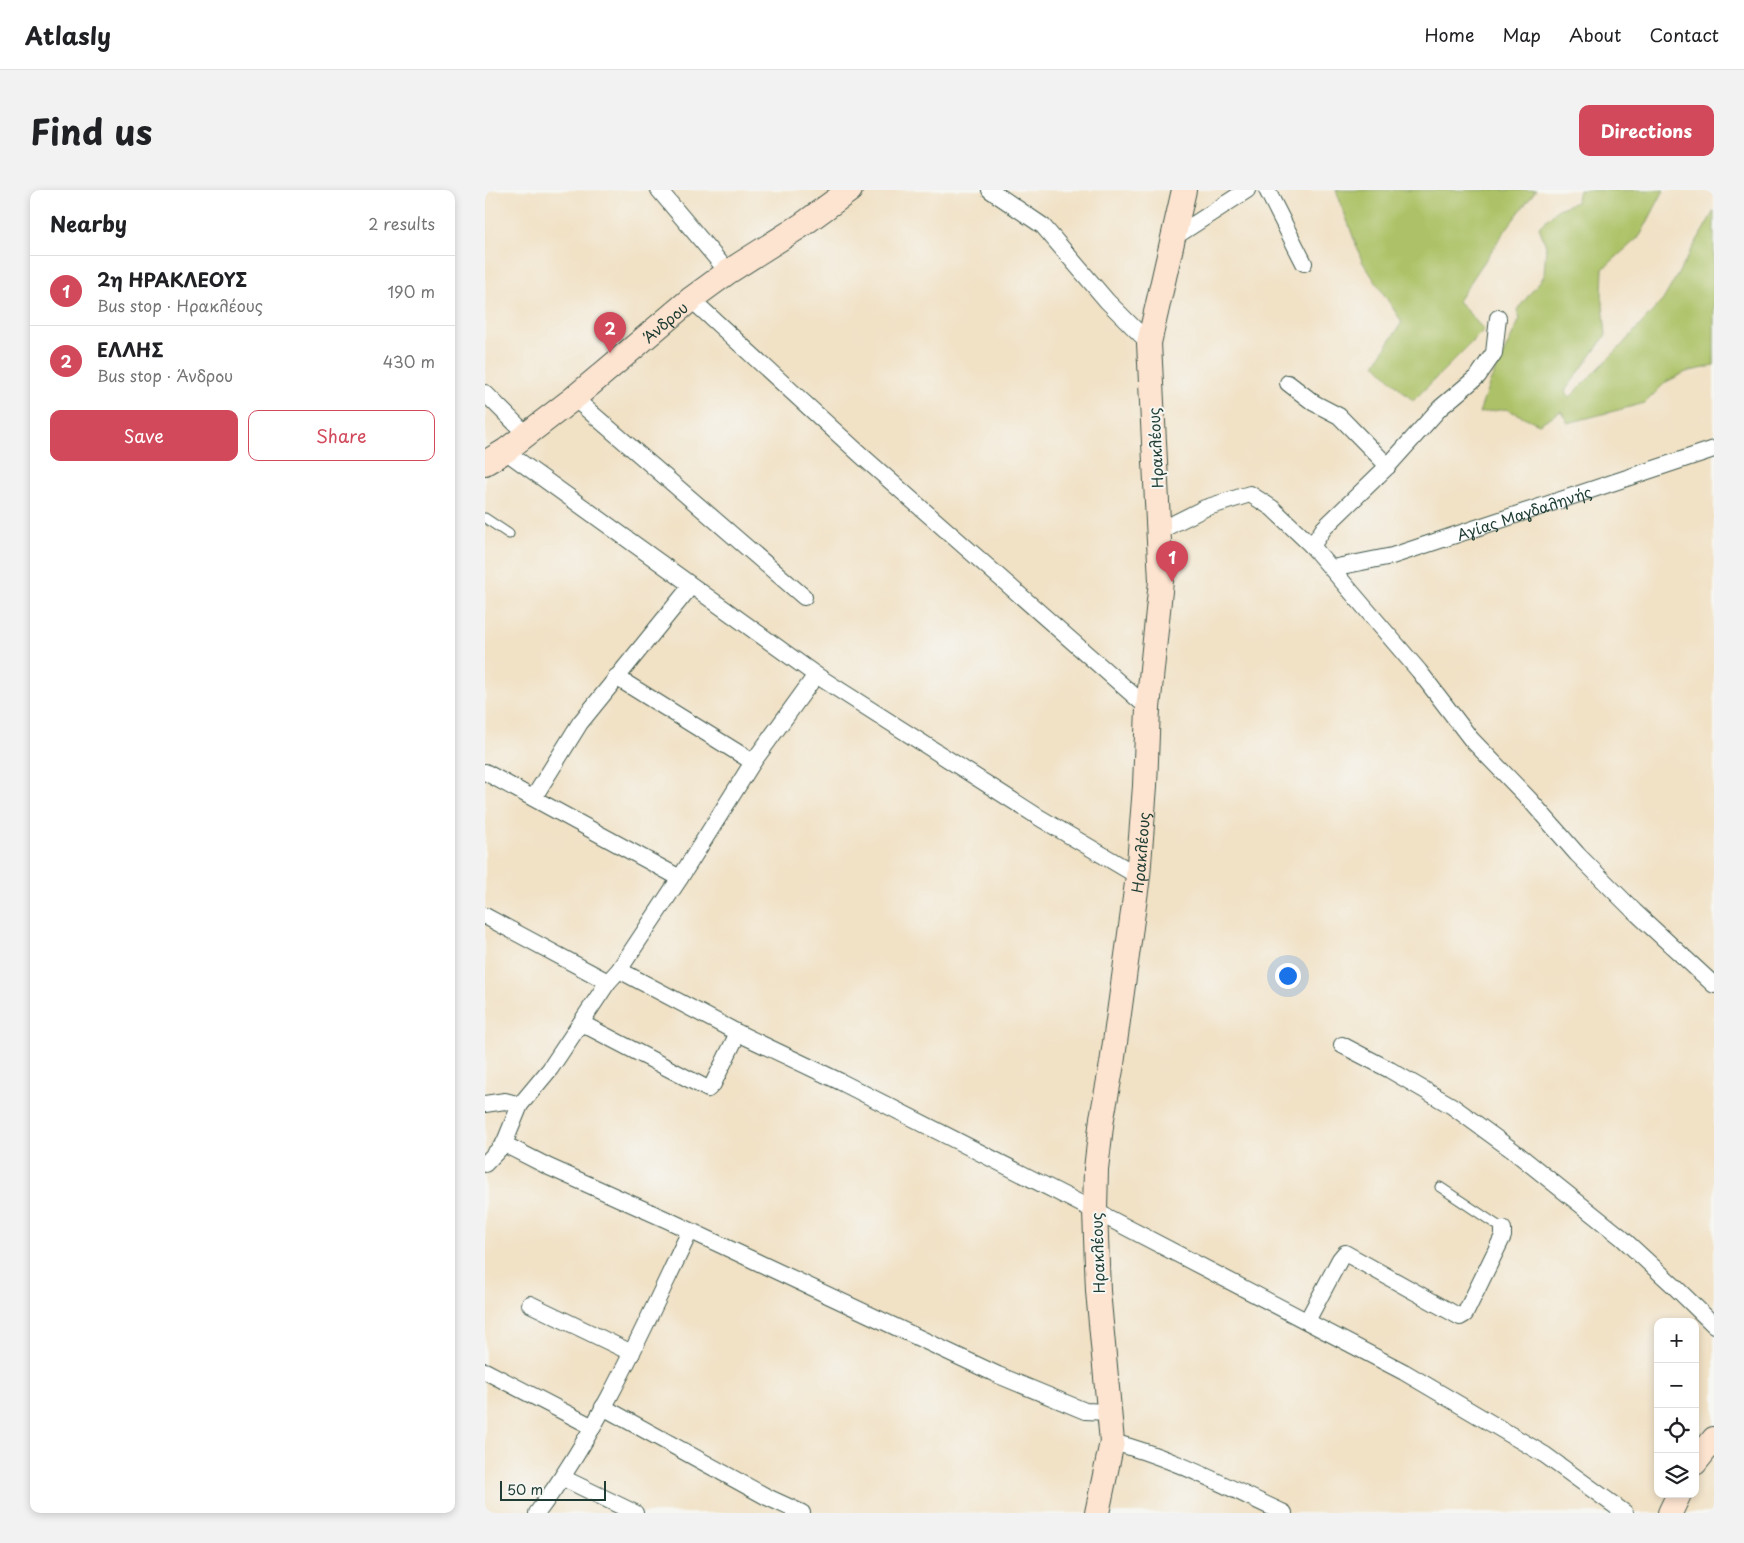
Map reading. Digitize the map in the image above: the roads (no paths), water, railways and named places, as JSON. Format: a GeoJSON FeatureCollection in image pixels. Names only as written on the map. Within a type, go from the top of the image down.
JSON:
{"type":"FeatureCollection","features":[{"type":"Feature","properties":{"kind":"street"},"geometry":{"type":"LineString","coordinates":[[659,190],[728,272]]}},
{"type":"Feature","properties":{"kind":"street","name":"Άνδρου"},"geometry":{"type":"LineString","coordinates":[[495,457],[574,398],[691,299],[728,272],[802,225],[850,190]]}},
{"type":"Feature","properties":{"kind":"street"},"geometry":{"type":"LineString","coordinates":[[989,190],[1043,226],[1107,302],[1149,343]]}},
{"type":"Feature","properties":{"kind":"street","name":"Ηρακλέους"},"geometry":{"type":"LineString","coordinates":[[1097,1513],[1111,1442],[1098,1290],[1095,1211],[1096,1169],[1138,876],[1145,786],[1148,708],[1161,580],[1149,343],[1184,190]]}},
{"type":"Feature","properties":{"kind":"street"},"geometry":{"type":"LineString","coordinates":[[1173,238],[1247,190]]}},
{"type":"Feature","properties":{"kind":"street"},"geometry":{"type":"LineString","coordinates":[[1267,190],[1304,264]]}},
{"type":"Feature","properties":{"kind":"street"},"geometry":{"type":"LineString","coordinates":[[691,299],[862,456],[1148,708]]}},
{"type":"Feature","properties":{"kind":"street"},"geometry":{"type":"LineString","coordinates":[[1312,546],[1324,528],[1389,466],[1440,408],[1478,376],[1494,353],[1498,318]]}},
{"type":"Feature","properties":{"kind":"street"},"geometry":{"type":"LineString","coordinates":[[1289,383],[1314,403],[1339,416],[1389,466]]}},
{"type":"Feature","properties":{"kind":"street"},"geometry":{"type":"LineString","coordinates":[[485,393],[526,434]]}},
{"type":"Feature","properties":{"kind":"street"},"geometry":{"type":"LineString","coordinates":[[574,398],[805,598]]}},
{"type":"Feature","properties":{"kind":"street","name":"Αγίας Μαγδαληνής"},"geometry":{"type":"LineString","coordinates":[[1332,568],[1393,556],[1714,449]]}},
{"type":"Feature","properties":{"kind":"street"},"geometry":{"type":"LineString","coordinates":[[495,457],[691,586],[816,675],[1040,818],[1138,876]]}},
{"type":"Feature","properties":{"kind":"street"},"geometry":{"type":"LineString","coordinates":[[1159,531],[1205,508],[1250,494],[1272,508],[1332,568],[1419,671],[1471,739],[1529,799],[1577,854],[1634,912],[1714,985]]}},
{"type":"Feature","properties":{"kind":"street"},"geometry":{"type":"LineString","coordinates":[[534,797],[580,723],[691,586]]}},
{"type":"Feature","properties":{"kind":"street"},"geometry":{"type":"LineString","coordinates":[[485,1164],[504,1144],[520,1106],[550,1069],[680,878],[753,762],[816,675]]}},
{"type":"Feature","properties":{"kind":"street"},"geometry":{"type":"LineString","coordinates":[[616,677],[753,762]]}},
{"type":"Feature","properties":{"kind":"street"},"geometry":{"type":"LineString","coordinates":[[485,772],[680,878]]}},
{"type":"Feature","properties":{"kind":"street"},"geometry":{"type":"LineString","coordinates":[[485,916],[849,1086],[1307,1321],[1404,1372],[1545,1455],[1625,1513]]}},
{"type":"Feature","properties":{"kind":"street"},"geometry":{"type":"LineString","coordinates":[[581,1022],[708,1089],[713,1084],[738,1033]]}},
{"type":"Feature","properties":{"kind":"street"},"geometry":{"type":"LineString","coordinates":[[1342,1045],[1452,1106],[1515,1152],[1621,1237],[1714,1325]]}},
{"type":"Feature","properties":{"kind":"street"},"geometry":{"type":"LineString","coordinates":[[485,1104],[505,1101],[520,1106]]}},
{"type":"Feature","properties":{"kind":"street"},"geometry":{"type":"LineString","coordinates":[[504,1144],[549,1167],[691,1231],[998,1375],[1085,1411],[1109,1412]]}},
{"type":"Feature","properties":{"kind":"street"},"geometry":{"type":"LineString","coordinates":[[1307,1321],[1345,1253],[1460,1317],[1465,1314],[1503,1236],[1503,1229]]}},
{"type":"Feature","properties":{"kind":"street"},"geometry":{"type":"LineString","coordinates":[[537,1513],[563,1478],[593,1427],[632,1353],[691,1231]]}},
{"type":"Feature","properties":{"kind":"street"},"geometry":{"type":"LineString","coordinates":[[530,1304],[632,1353]]}},
{"type":"Feature","properties":{"kind":"street"},"geometry":{"type":"LineString","coordinates":[[485,1371],[593,1427]]}},
{"type":"Feature","properties":{"kind":"street"},"geometry":{"type":"LineString","coordinates":[[603,1406],[767,1497],[802,1513]]}},
{"type":"Feature","properties":{"kind":"street"},"geometry":{"type":"LineString","coordinates":[[1699,1458],[1714,1439]]}},
{"type":"Feature","properties":{"kind":"street"},"geometry":{"type":"LineString","coordinates":[[1111,1442],[1139,1449],[1166,1459],[1283,1513]]}},
{"type":"Feature","properties":{"kind":"street"},"geometry":{"type":"LineString","coordinates":[[563,1478],[635,1513]]}},
{"type":"Feature","properties":{"kind":"lane"},"geometry":{"type":"LineString","coordinates":[[485,518],[509,534]]}},
{"type":"Feature","properties":{"kind":"lane"},"geometry":{"type":"LineString","coordinates":[[1440,1187],[1503,1229]]}},
{"type":"Feature","properties":{"kind":"place","name":"ΕΛΛΗΣ"},"geometry":{"type":"Point","coordinates":[610,353]}},
{"type":"Feature","properties":{"kind":"place","name":"2η ΗΡΑΚΛΕΟΥΣ"},"geometry":{"type":"Point","coordinates":[1172,582]}}]}
